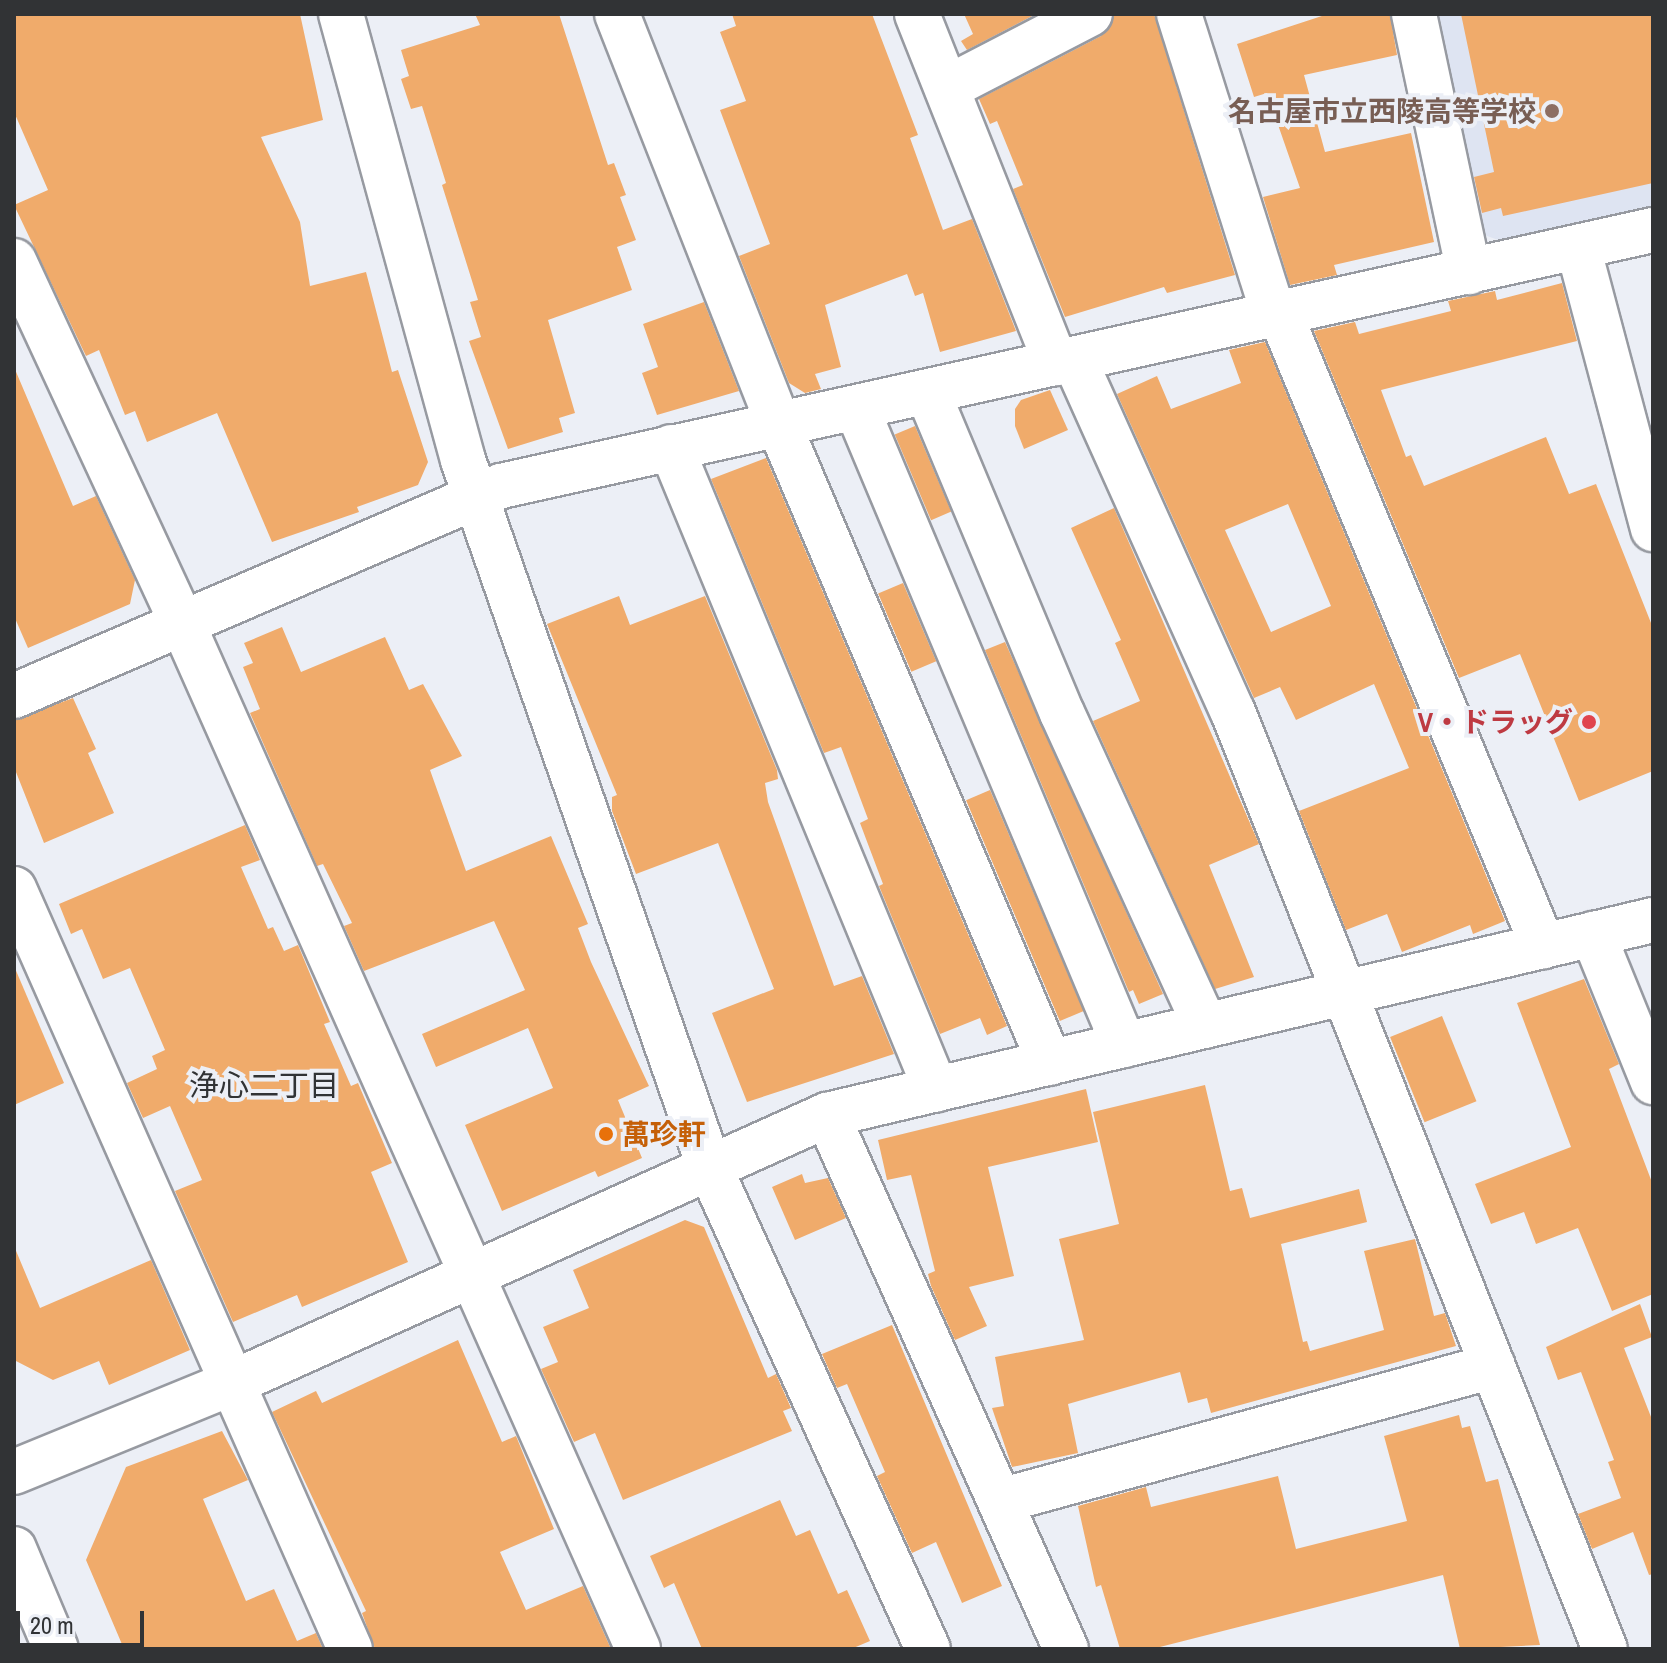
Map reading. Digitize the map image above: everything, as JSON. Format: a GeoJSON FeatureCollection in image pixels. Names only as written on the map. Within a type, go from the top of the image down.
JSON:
{"type":"FeatureCollection","features":[{"type":"Feature","properties":{"kind":"street"},"geometry":{"type":"LineString","coordinates":[[341,14],[476,498],[709,1166],[928,1649]]}},
{"type":"Feature","properties":{"kind":"street"},"geometry":{"type":"LineString","coordinates":[[617,14],[779,425],[1050,1063]]}},
{"type":"Feature","properties":{"kind":"street"},"geometry":{"type":"LineString","coordinates":[[917,14],[1066,362],[1233,712],[1605,1649]]}},
{"type":"Feature","properties":{"kind":"street"},"geometry":{"type":"LineString","coordinates":[[947,88],[1090,14]]}},
{"type":"Feature","properties":{"kind":"street"},"geometry":{"type":"LineString","coordinates":[[1179,14],[1277,315],[1543,946]]}},
{"type":"Feature","properties":{"kind":"street"},"geometry":{"type":"LineString","coordinates":[[1414,14],[1469,272]]}},
{"type":"Feature","properties":{"kind":"street"},"geometry":{"type":"LineString","coordinates":[[14,696],[181,620],[501,486],[1653,230]]}},
{"type":"Feature","properties":{"kind":"street"},"geometry":{"type":"LineString","coordinates":[[1578,247],[1653,529]]}},
{"type":"Feature","properties":{"kind":"street"},"geometry":{"type":"LineString","coordinates":[[14,261],[181,620],[638,1649]]}},
{"type":"Feature","properties":{"kind":"street"},"geometry":{"type":"LineString","coordinates":[[928,393],[1062,713],[1205,1026]]}},
{"type":"Feature","properties":{"kind":"street"},"geometry":{"type":"LineString","coordinates":[[857,409],[1124,1045]]}},
{"type":"Feature","properties":{"kind":"street"},"geometry":{"type":"LineString","coordinates":[[671,447],[936,1090]]}},
{"type":"Feature","properties":{"kind":"street"},"geometry":{"type":"LineString","coordinates":[[14,889],[350,1649]]}},
{"type":"Feature","properties":{"kind":"street"},"geometry":{"type":"LineString","coordinates":[[14,1472],[232,1383],[827,1115],[1653,920]]}},
{"type":"Feature","properties":{"kind":"street"},"geometry":{"type":"LineString","coordinates":[[1593,934],[1653,1082]]}},
{"type":"Feature","properties":{"kind":"street"},"geometry":{"type":"LineString","coordinates":[[827,1115],[1066,1649]]}},
{"type":"Feature","properties":{"kind":"street"},"geometry":{"type":"LineString","coordinates":[[1000,1501],[1493,1366]]}},
{"type":"Feature","properties":{"kind":"street"},"geometry":{"type":"LineString","coordinates":[[14,1549],[56,1649]]}},
{"type":"Feature","properties":{"kind":"shaded area","name":"名古屋市立西陵高等学校"},"geometry":{"type":"Polygon","coordinates":[[[1432,14],[1653,14],[1653,208],[1501,241],[1476,232],[1432,14]]]}},
{"type":"Feature","properties":{"kind":"building"},"geometry":{"type":"Polygon","coordinates":[[[14,14],[300,14],[323,120],[261,137],[300,222],[310,286],[366,272],[392,372],[398,370],[428,462],[418,485],[357,507],[359,512],[272,542],[217,413],[147,442],[135,411],[125,415],[99,350],[86,356],[14,205],[48,190],[14,112],[14,14]]]}},
{"type":"Feature","properties":{"kind":"building"},"geometry":{"type":"Polygon","coordinates":[[[475,14],[559,14],[608,165],[614,163],[626,195],[620,197],[636,240],[617,247],[632,290],[548,320],[575,413],[559,418],[563,432],[508,449],[469,341],[481,337],[470,302],[478,300],[442,185],[446,183],[422,106],[411,109],[401,79],[409,76],[401,50],[480,25],[475,14]]]}},
{"type":"Feature","properties":{"kind":"building"},"geometry":{"type":"Polygon","coordinates":[[[732,14],[872,14],[918,135],[910,138],[943,230],[972,219],[1016,331],[940,352],[923,293],[915,296],[907,274],[825,305],[841,367],[815,374],[821,389],[805,393],[789,383],[739,256],[770,244],[720,110],[746,101],[720,32],[736,26],[732,14]]]}},
{"type":"Feature","properties":{"kind":"building"},"geometry":{"type":"Polygon","coordinates":[[[964,14],[1036,14],[967,50],[961,41],[973,34],[964,14]]]}},
{"type":"Feature","properties":{"kind":"building"},"geometry":{"type":"Polygon","coordinates":[[[1115,14],[1154,14],[1235,275],[1167,293],[1164,287],[1065,317],[1013,189],[1023,185],[997,121],[990,124],[979,99],[1101,36],[1115,14]]]}},
{"type":"Feature","properties":{"kind":"building"},"geometry":{"type":"Polygon","coordinates":[[[1328,14],[1390,14],[1397,55],[1304,75],[1325,152],[1411,133],[1434,242],[1334,265],[1337,275],[1290,285],[1263,197],[1300,188],[1267,93],[1254,97],[1237,44],[1328,14]]]}},
{"type":"Feature","properties":{"kind":"building","name":"名古屋市立西陵高等学校"},"geometry":{"type":"Polygon","coordinates":[[[1461,14],[1653,14],[1653,183],[1503,216],[1501,208],[1482,213],[1474,177],[1494,172],[1461,14]]]}},
{"type":"Feature","properties":{"kind":"building"},"geometry":{"type":"Polygon","coordinates":[[[1562,283],[1577,341],[1381,390],[1406,457],[1411,455],[1424,486],[1546,437],[1569,494],[1596,484],[1653,628],[1653,771],[1579,801],[1520,654],[1459,678],[1314,331],[1355,322],[1359,334],[1451,311],[1448,301],[1495,291],[1497,300],[1562,283]]]}},
{"type":"Feature","properties":{"kind":"building"},"geometry":{"type":"Polygon","coordinates":[[[704,302],[739,391],[657,415],[642,373],[658,367],[643,324],[704,302]]]}},
{"type":"Feature","properties":{"kind":"building"},"geometry":{"type":"Polygon","coordinates":[[[1265,342],[1505,921],[1473,934],[1470,925],[1402,952],[1387,914],[1346,930],[1299,811],[1409,768],[1374,684],[1296,720],[1280,687],[1254,698],[1117,394],[1157,376],[1171,409],[1241,383],[1229,350],[1265,342]],[[1288,504],[1225,530],[1271,632],[1331,606],[1288,504]]]}},
{"type":"Feature","properties":{"kind":"building"},"geometry":{"type":"Polygon","coordinates":[[[14,367],[73,506],[96,496],[135,580],[130,604],[28,648],[14,616],[14,367]]]}},
{"type":"Feature","properties":{"kind":"building"},"geometry":{"type":"Polygon","coordinates":[[[1050,390],[1068,430],[1024,449],[1015,426],[1015,409],[1021,400],[1050,390]]]}},
{"type":"Feature","properties":{"kind":"building"},"geometry":{"type":"Polygon","coordinates":[[[915,426],[951,512],[931,520],[895,435],[915,426]]]}},
{"type":"Feature","properties":{"kind":"building"},"geometry":{"type":"Polygon","coordinates":[[[766,458],[1007,1026],[987,1035],[980,1018],[940,1034],[879,886],[883,884],[860,823],[868,819],[841,747],[824,753],[711,479],[766,458]]]}},
{"type":"Feature","properties":{"kind":"building"},"geometry":{"type":"Polygon","coordinates":[[[1114,508],[1259,844],[1209,865],[1254,977],[1215,989],[1093,721],[1140,701],[1115,643],[1121,640],[1071,528],[1114,508]]]}},
{"type":"Feature","properties":{"kind":"building"},"geometry":{"type":"Polygon","coordinates":[[[903,583],[936,661],[911,672],[878,594],[903,583]]]}},
{"type":"Feature","properties":{"kind":"building"},"geometry":{"type":"Polygon","coordinates":[[[619,596],[630,625],[705,596],[777,770],[778,779],[765,783],[768,802],[834,986],[862,976],[894,1054],[747,1102],[712,1013],[774,989],[718,843],[636,874],[612,811],[612,797],[617,795],[547,624],[619,596]]]}},
{"type":"Feature","properties":{"kind":"building"},"geometry":{"type":"Polygon","coordinates":[[[282,627],[301,672],[385,637],[409,690],[423,684],[462,756],[430,770],[466,871],[551,836],[588,924],[578,928],[591,962],[649,1086],[618,1100],[642,1158],[598,1177],[595,1171],[502,1211],[465,1125],[553,1088],[528,1028],[436,1067],[422,1034],[525,990],[494,921],[364,971],[344,926],[352,923],[323,864],[317,866],[250,713],[260,709],[243,667],[253,663],[244,643],[282,627]]]}},
{"type":"Feature","properties":{"kind":"building"},"geometry":{"type":"Polygon","coordinates":[[[1005,642],[1163,994],[1139,1004],[1133,990],[1129,992],[985,650],[1005,642]]]}},
{"type":"Feature","properties":{"kind":"building"},"geometry":{"type":"Polygon","coordinates":[[[73,698],[96,749],[88,753],[114,813],[44,843],[14,767],[14,720],[73,698]]]}},
{"type":"Feature","properties":{"kind":"building"},"geometry":{"type":"Polygon","coordinates":[[[990,790],[1084,1011],[1060,1021],[966,800],[990,790]]]}},
{"type":"Feature","properties":{"kind":"building"},"geometry":{"type":"Polygon","coordinates":[[[245,825],[260,860],[241,867],[268,929],[273,927],[284,951],[298,945],[330,1022],[324,1024],[351,1086],[358,1083],[392,1163],[371,1172],[408,1262],[302,1307],[297,1295],[233,1322],[175,1191],[202,1180],[170,1106],[143,1118],[127,1083],[157,1069],[152,1056],[165,1050],[130,968],[103,979],[82,929],[71,934],[59,904],[245,825]]]}},
{"type":"Feature","properties":{"kind":"building"},"geometry":{"type":"Polygon","coordinates":[[[14,966],[64,1083],[14,1105],[14,966]]]}},
{"type":"Feature","properties":{"kind":"building"},"geometry":{"type":"Polygon","coordinates":[[[1584,979],[1619,1064],[1609,1069],[1653,1185],[1653,1294],[1612,1311],[1578,1228],[1536,1244],[1524,1212],[1491,1224],[1475,1184],[1571,1147],[1517,1003],[1584,979]]]}},
{"type":"Feature","properties":{"kind":"building"},"geometry":{"type":"Polygon","coordinates":[[[1442,1016],[1476,1101],[1425,1122],[1390,1037],[1442,1016]]]}},
{"type":"Feature","properties":{"kind":"building"},"geometry":{"type":"Polygon","coordinates":[[[1205,1085],[1230,1191],[1242,1188],[1250,1218],[1359,1189],[1367,1222],[1281,1244],[1303,1342],[1307,1341],[1310,1351],[1384,1330],[1364,1251],[1415,1239],[1434,1316],[1445,1313],[1456,1346],[1211,1413],[1207,1398],[1188,1403],[1180,1372],[1068,1404],[1078,1453],[1012,1467],[992,1408],[1004,1406],[995,1357],[1084,1340],[1059,1239],[1119,1224],[1093,1112],[1205,1085]]]}},
{"type":"Feature","properties":{"kind":"building"},"geometry":{"type":"Polygon","coordinates":[[[1086,1089],[1098,1142],[988,1167],[1014,1276],[969,1287],[987,1326],[955,1340],[931,1286],[928,1274],[935,1271],[911,1175],[887,1180],[878,1140],[1086,1089]]]}},
{"type":"Feature","properties":{"kind":"building"},"geometry":{"type":"Polygon","coordinates":[[[802,1174],[805,1183],[828,1178],[846,1218],[795,1240],[772,1187],[802,1174]]]}},
{"type":"Feature","properties":{"kind":"building"},"geometry":{"type":"Polygon","coordinates":[[[685,1220],[704,1227],[768,1378],[776,1374],[791,1408],[783,1411],[792,1431],[623,1500],[595,1433],[574,1442],[541,1369],[558,1362],[543,1327],[589,1308],[573,1270],[685,1220]]]}},
{"type":"Feature","properties":{"kind":"building"},"geometry":{"type":"Polygon","coordinates":[[[14,1246],[40,1308],[151,1260],[190,1350],[109,1385],[99,1361],[53,1380],[14,1360],[14,1246]]]}},
{"type":"Feature","properties":{"kind":"building"},"geometry":{"type":"Polygon","coordinates":[[[1640,1304],[1652,1337],[1624,1348],[1653,1422],[1653,1574],[1649,1575],[1633,1532],[1592,1549],[1578,1514],[1621,1498],[1608,1462],[1614,1460],[1581,1372],[1558,1380],[1546,1347],[1640,1304]]]}},
{"type":"Feature","properties":{"kind":"building"},"geometry":{"type":"Polygon","coordinates":[[[892,1325],[1002,1586],[962,1603],[936,1542],[912,1553],[877,1476],[885,1472],[847,1384],[837,1388],[822,1354],[892,1325]]]}},
{"type":"Feature","properties":{"kind":"building"},"geometry":{"type":"Polygon","coordinates":[[[458,1340],[502,1442],[516,1436],[554,1529],[500,1552],[526,1610],[583,1586],[611,1649],[375,1649],[362,1613],[366,1611],[272,1412],[316,1391],[322,1403],[458,1340]]]}},
{"type":"Feature","properties":{"kind":"building"},"geometry":{"type":"Polygon","coordinates":[[[1459,1415],[1462,1428],[1470,1426],[1486,1482],[1498,1479],[1540,1645],[1460,1649],[1443,1575],[1152,1649],[1120,1649],[1101,1585],[1096,1587],[1078,1506],[1146,1487],[1151,1507],[1278,1476],[1296,1549],[1407,1521],[1384,1436],[1459,1415]]]}},
{"type":"Feature","properties":{"kind":"building"},"geometry":{"type":"Polygon","coordinates":[[[222,1431],[248,1480],[203,1499],[246,1601],[274,1589],[297,1641],[316,1633],[323,1649],[124,1649],[86,1560],[126,1467],[222,1431]]]}},
{"type":"Feature","properties":{"kind":"building"},"geometry":{"type":"Polygon","coordinates":[[[780,1500],[796,1536],[810,1530],[838,1594],[847,1590],[870,1641],[851,1649],[702,1649],[674,1583],[664,1588],[650,1556],[780,1500]]]}},
{"type":"Feature","properties":{"kind":"place","name":"名古屋市立西陵高等学校"},"geometry":{"type":"Point","coordinates":[1552,111]}},
{"type":"Feature","properties":{"kind":"place","name":"V・ドラッグ"},"geometry":{"type":"Point","coordinates":[1589,722]}},
{"type":"Feature","properties":{"kind":"place","name":"萬珍軒"},"geometry":{"type":"Point","coordinates":[606,1134]}},
{"type":"Feature","properties":{"kind":"district","name":"浄心二丁目"},"geometry":{"type":"Point","coordinates":[264,1085]}}]}
